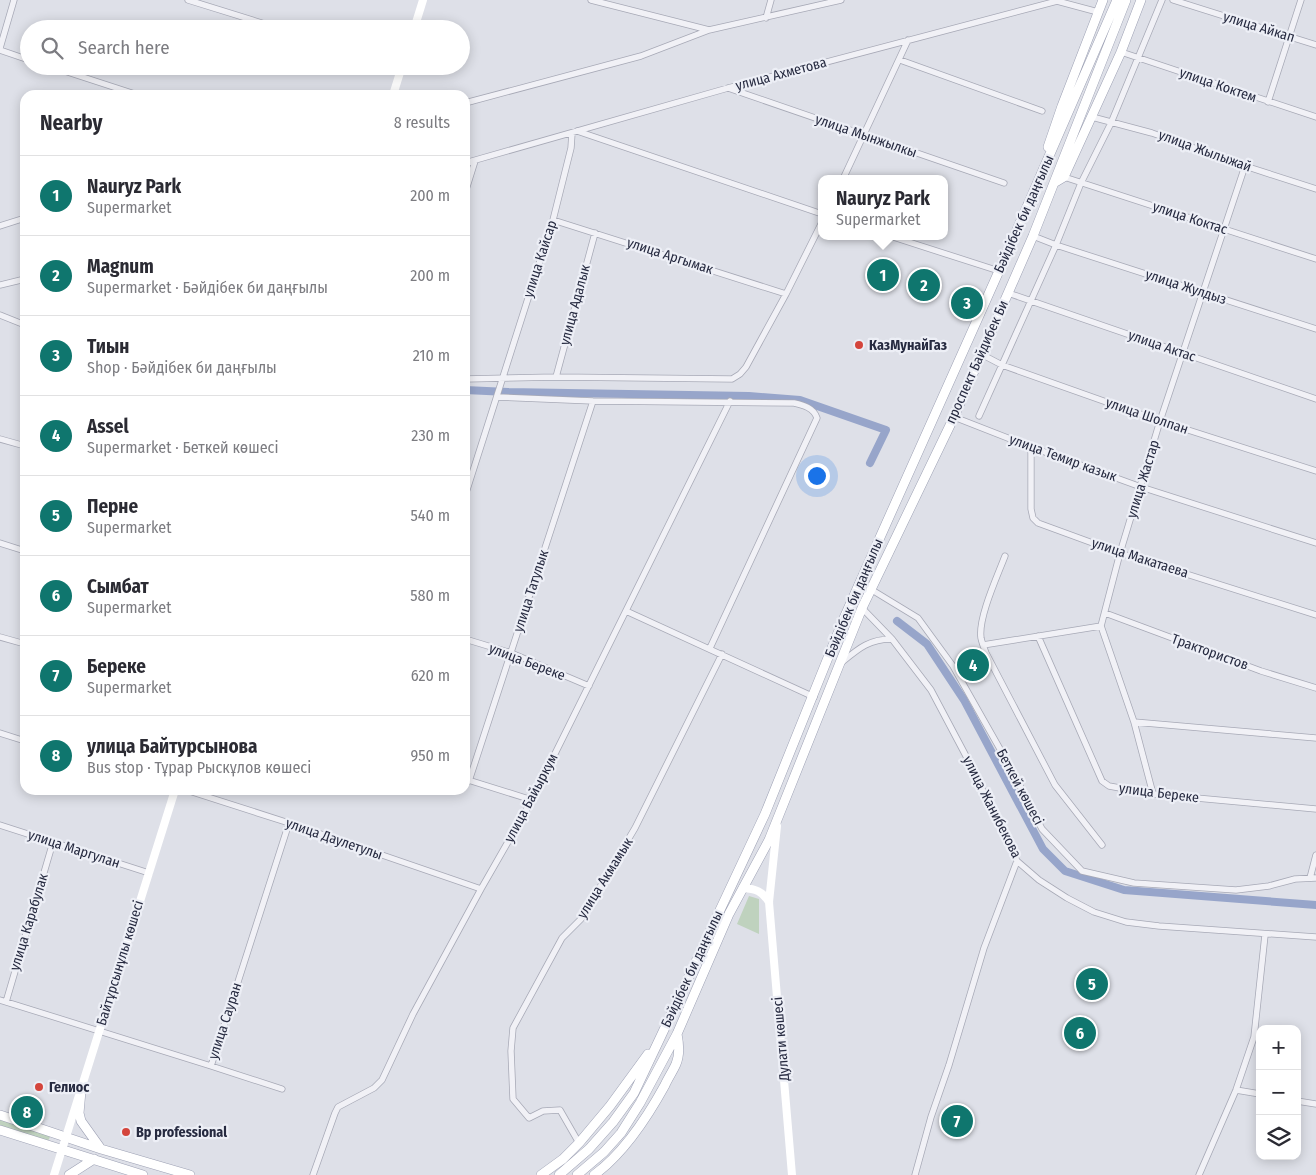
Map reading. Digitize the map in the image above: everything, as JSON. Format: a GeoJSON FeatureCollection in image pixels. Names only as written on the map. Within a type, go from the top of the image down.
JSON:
{"type":"FeatureCollection","features":[{"type":"Feature","properties":{"kind":"main road"},"geometry":{"type":"LineString","coordinates":[[417,20],[423,0]]}},
{"type":"Feature","properties":{"kind":"main road"},"geometry":{"type":"LineString","coordinates":[[1043,171],[1047,149],[1062,106],[1103,0]]}},
{"type":"Feature","properties":{"kind":"main road","name":"Бәйдібек би даңғылы"},"geometry":{"type":"LineString","coordinates":[[559,1175],[589,1149],[634,1094],[765,814],[814,697],[844,618],[999,271],[1117,0]]}},
{"type":"Feature","properties":{"kind":"main road","name":"проспект Байдибек Би"},"geometry":{"type":"LineString","coordinates":[[862,608],[954,417],[1033,236],[1126,0]]}},
{"type":"Feature","properties":{"kind":"main road"},"geometry":{"type":"LineString","coordinates":[[1054,183],[1064,177],[1092,117],[1111,70],[1121,52],[1141,0]]}},
{"type":"Feature","properties":{"kind":"main road"},"geometry":{"type":"LineString","coordinates":[[395,90],[399,75]]}},
{"type":"Feature","properties":{"kind":"main road","name":"Бәйдібек би даңғылы"},"geometry":{"type":"LineString","coordinates":[[577,1175],[604,1152],[621,1133],[640,1103],[677,1034],[729,914],[778,818],[862,608]]}},
{"type":"Feature","properties":{"kind":"main road","name":"Байтұрсынұлы көшесі"},"geometry":{"type":"LineString","coordinates":[[62,1149],[173,795]]}},
{"type":"Feature","properties":{"kind":"main road","name":"Дулати көшесі"},"geometry":{"type":"LineString","coordinates":[[778,818],[769,902],[792,1175]]}},
{"type":"Feature","properties":{"kind":"main road"},"geometry":{"type":"LineString","coordinates":[[743,888],[756,889],[764,894],[769,902]]}},
{"type":"Feature","properties":{"kind":"main road"},"geometry":{"type":"LineString","coordinates":[[594,1175],[607,1165],[628,1141],[658,1097],[676,1064],[679,1045],[677,1034]]}},
{"type":"Feature","properties":{"kind":"main road"},"geometry":{"type":"LineString","coordinates":[[541,1175],[564,1159],[579,1143],[610,1106],[661,1036]]}},
{"type":"Feature","properties":{"kind":"main road"},"geometry":{"type":"LineString","coordinates":[[81,1091],[79,1113],[81,1121],[101,1149]]}},
{"type":"Feature","properties":{"kind":"main road"},"geometry":{"type":"LineString","coordinates":[[0,1115],[101,1149],[190,1175]]}},
{"type":"Feature","properties":{"kind":"main road"},"geometry":{"type":"LineString","coordinates":[[0,1130],[143,1175]]}},
{"type":"Feature","properties":{"kind":"main road"},"geometry":{"type":"LineString","coordinates":[[54,1175],[62,1149]]}},
{"type":"Feature","properties":{"kind":"main road"},"geometry":{"type":"LineString","coordinates":[[69,1175],[94,1160]]}},
{"type":"Feature","properties":{"kind":"street"},"geometry":{"type":"LineString","coordinates":[[14,0],[0,49],[20,57]]}},
{"type":"Feature","properties":{"kind":"street"},"geometry":{"type":"LineString","coordinates":[[188,0],[252,20]]}},
{"type":"Feature","properties":{"kind":"street"},"geometry":{"type":"LineString","coordinates":[[591,0],[709,30]]}},
{"type":"Feature","properties":{"kind":"street"},"geometry":{"type":"LineString","coordinates":[[766,18],[771,0]]}},
{"type":"Feature","properties":{"kind":"street"},"geometry":{"type":"LineString","coordinates":[[470,103],[641,56],[709,30],[841,0]]}},
{"type":"Feature","properties":{"kind":"street"},"geometry":{"type":"LineString","coordinates":[[979,416],[1056,245],[1081,183],[1111,122],[1162,0]]}},
{"type":"Feature","properties":{"kind":"street","name":"улица Айкап"},"geometry":{"type":"LineString","coordinates":[[1173,0],[1316,45]]}},
{"type":"Feature","properties":{"kind":"street"},"geometry":{"type":"LineString","coordinates":[[1268,102],[1301,0]]}},
{"type":"Feature","properties":{"kind":"street","name":"улица Ахметова"},"geometry":{"type":"LineString","coordinates":[[470,162],[728,88],[1057,1],[1098,12]]}},
{"type":"Feature","properties":{"kind":"street"},"geometry":{"type":"LineString","coordinates":[[845,175],[865,136],[908,40]]}},
{"type":"Feature","properties":{"kind":"street","name":"улица Коктем"},"geometry":{"type":"LineString","coordinates":[[1121,52],[1316,117]]}},
{"type":"Feature","properties":{"kind":"street"},"geometry":{"type":"LineString","coordinates":[[900,60],[1042,111]]}},
{"type":"Feature","properties":{"kind":"street"},"geometry":{"type":"LineString","coordinates":[[77,75],[123,90]]}},
{"type":"Feature","properties":{"kind":"street","name":"улица Мынжылкы"},"geometry":{"type":"LineString","coordinates":[[728,88],[1004,183]]}},
{"type":"Feature","properties":{"kind":"street","name":"улица Жылыжай"},"geometry":{"type":"LineString","coordinates":[[1092,117],[1152,132],[1245,166],[1316,189]]}},
{"type":"Feature","properties":{"kind":"street"},"geometry":{"type":"LineString","coordinates":[[574,132],[818,213]]}},
{"type":"Feature","properties":{"kind":"street","name":"улица Кайсар"},"geometry":{"type":"LineString","coordinates":[[497,397],[553,220],[574,132]]}},
{"type":"Feature","properties":{"kind":"street"},"geometry":{"type":"LineString","coordinates":[[470,177],[475,161]]}},
{"type":"Feature","properties":{"kind":"street","name":"улица Жастар"},"geometry":{"type":"LineString","coordinates":[[1101,626],[1120,553],[1160,421],[1245,166]]}},
{"type":"Feature","properties":{"kind":"street","name":"улица Коктас"},"geometry":{"type":"LineString","coordinates":[[1064,177],[1316,259]]}},
{"type":"Feature","properties":{"kind":"street"},"geometry":{"type":"LineString","coordinates":[[0,226],[20,220]]}},
{"type":"Feature","properties":{"kind":"street","name":"улица Аргымак"},"geometry":{"type":"LineString","coordinates":[[553,220],[786,294]]}},
{"type":"Feature","properties":{"kind":"street"},"geometry":{"type":"LineString","coordinates":[[470,379],[732,378],[740,374],[746,367],[818,230]]}},
{"type":"Feature","properties":{"kind":"street","name":"улица Адалык"},"geometry":{"type":"LineString","coordinates":[[556,378],[595,232]]}},
{"type":"Feature","properties":{"kind":"street","name":"улица Жулдыз"},"geometry":{"type":"LineString","coordinates":[[1033,236],[1316,329]]}},
{"type":"Feature","properties":{"kind":"street"},"geometry":{"type":"LineString","coordinates":[[902,240],[999,271]]}},
{"type":"Feature","properties":{"kind":"street"},"geometry":{"type":"LineString","coordinates":[[0,285],[20,280]]}},
{"type":"Feature","properties":{"kind":"street","name":"улица Актас"},"geometry":{"type":"LineString","coordinates":[[1008,293],[1316,399]]}},
{"type":"Feature","properties":{"kind":"street"},"geometry":{"type":"LineString","coordinates":[[0,314],[20,323]]}},
{"type":"Feature","properties":{"kind":"street","name":"улица Шолпан"},"geometry":{"type":"LineString","coordinates":[[981,354],[1002,365],[1160,421],[1316,471]]}},
{"type":"Feature","properties":{"kind":"street"},"geometry":{"type":"LineString","coordinates":[[470,481],[497,397],[794,402],[813,411],[817,418],[710,648]]}},
{"type":"Feature","properties":{"kind":"street","name":"улица Татулык"},"geometry":{"type":"LineString","coordinates":[[470,771],[511,653],[593,400]]}},
{"type":"Feature","properties":{"kind":"street","name":"улица Байыркум"},"geometry":{"type":"LineString","coordinates":[[313,1175],[335,1113],[343,1104],[374,1088],[382,1080],[413,1014],[532,800],[730,402]]}},
{"type":"Feature","properties":{"kind":"street","name":"улица Темир казык"},"geometry":{"type":"LineString","coordinates":[[954,417],[1140,487],[1316,543]]}},
{"type":"Feature","properties":{"kind":"street"},"geometry":{"type":"LineString","coordinates":[[0,439],[20,445]]}},
{"type":"Feature","properties":{"kind":"street","name":"улица Макатаева"},"geometry":{"type":"LineString","coordinates":[[1031,447],[1031,509],[1033,518],[1038,522],[1120,553],[1316,615]]}},
{"type":"Feature","properties":{"kind":"street"},"geometry":{"type":"LineString","coordinates":[[0,543],[20,549]]}},
{"type":"Feature","properties":{"kind":"street"},"geometry":{"type":"LineString","coordinates":[[1004,556],[984,615],[981,638],[983,645],[1055,785],[1102,845]]}},
{"type":"Feature","properties":{"kind":"street","name":"Беткей көшесі"},"geometry":{"type":"LineString","coordinates":[[872,590],[918,618],[953,666],[1013,772],[1042,829],[1082,871],[1134,883],[1236,890],[1269,886],[1295,879],[1313,878]]}},
{"type":"Feature","properties":{"kind":"street","name":"улица Жанибекова"},"geometry":{"type":"LineString","coordinates":[[862,608],[892,638],[931,690],[1017,860],[1039,880],[1094,912],[1126,922],[1316,938]]}},
{"type":"Feature","properties":{"kind":"street"},"geometry":{"type":"LineString","coordinates":[[626,611],[814,697]]}},
{"type":"Feature","properties":{"kind":"street","name":"Трактористов"},"geometry":{"type":"LineString","coordinates":[[1105,613],[1261,671],[1316,688]]}},
{"type":"Feature","properties":{"kind":"street"},"geometry":{"type":"LineString","coordinates":[[983,645],[1101,626],[1134,722],[1153,794]]}},
{"type":"Feature","properties":{"kind":"street","name":"улица Береке"},"geometry":{"type":"LineString","coordinates":[[1038,636],[1102,780],[1109,786],[1153,794],[1316,809]]}},
{"type":"Feature","properties":{"kind":"street"},"geometry":{"type":"LineString","coordinates":[[0,637],[20,643]]}},
{"type":"Feature","properties":{"kind":"street"},"geometry":{"type":"LineString","coordinates":[[839,665],[871,642],[892,638]]}},
{"type":"Feature","properties":{"kind":"street","name":"улица Береке"},"geometry":{"type":"LineString","coordinates":[[470,641],[511,653],[589,686]]}},
{"type":"Feature","properties":{"kind":"street","name":"улица Акмамык"},"geometry":{"type":"LineString","coordinates":[[579,1143],[560,1110],[543,1111],[529,1118],[513,1099],[511,1051],[513,1028],[562,938],[581,919],[635,828],[722,654]]}},
{"type":"Feature","properties":{"kind":"street"},"geometry":{"type":"LineString","coordinates":[[1134,722],[1316,738]]}},
{"type":"Feature","properties":{"kind":"street"},"geometry":{"type":"LineString","coordinates":[[0,733],[20,739]]}},
{"type":"Feature","properties":{"kind":"street"},"geometry":{"type":"LineString","coordinates":[[470,781],[532,800]]}},
{"type":"Feature","properties":{"kind":"street","name":"улица Даулетулы"},"geometry":{"type":"LineString","coordinates":[[202,795],[481,889]]}},
{"type":"Feature","properties":{"kind":"street","name":"улица Сауран"},"geometry":{"type":"LineString","coordinates":[[3,1001],[211,1066],[289,823]]}},
{"type":"Feature","properties":{"kind":"street","name":"улица Маргулан"},"geometry":{"type":"LineString","coordinates":[[0,825],[149,873]]}},
{"type":"Feature","properties":{"kind":"street","name":"улица Карабулак"},"geometry":{"type":"LineString","coordinates":[[3,1001],[53,842]]}},
{"type":"Feature","properties":{"kind":"street"},"geometry":{"type":"LineString","coordinates":[[1313,878],[1316,856]]}},
{"type":"Feature","properties":{"kind":"street"},"geometry":{"type":"LineString","coordinates":[[915,1175],[931,1117],[949,1065],[984,948],[1017,860]]}},
{"type":"Feature","properties":{"kind":"street"},"geometry":{"type":"LineString","coordinates":[[1199,1175],[1236,1090],[1254,1037],[1265,935]]}},
{"type":"Feature","properties":{"kind":"street"},"geometry":{"type":"LineString","coordinates":[[211,1066],[282,1089]]}},
{"type":"Feature","properties":{"kind":"street"},"geometry":{"type":"LineString","coordinates":[[1236,1090],[1256,1093]]}},
{"type":"Feature","properties":{"kind":"street"},"geometry":{"type":"LineString","coordinates":[[1301,1102],[1316,1104]]}},
{"type":"Feature","properties":{"kind":"green space"},"geometry":{"type":"Polygon","coordinates":[[[749,896],[759,899],[759,934],[737,924],[749,896]]]}},
{"type":"Feature","properties":{"kind":"green space"},"geometry":{"type":"Polygon","coordinates":[[[0,1119],[51,1135],[48,1141],[0,1126],[0,1119]]]}},
{"type":"Feature","properties":{"kind":"waterway"},"geometry":{"type":"LineString","coordinates":[[470,390],[749,396],[800,400],[886,430],[870,463]]}},
{"type":"Feature","properties":{"kind":"waterway"},"geometry":{"type":"LineString","coordinates":[[897,621],[927,644],[964,700],[1043,849],[1065,871],[1124,890],[1316,905]]}},
{"type":"Feature","properties":{"kind":"place","name":"Nauryz Park"},"geometry":{"type":"Point","coordinates":[883,275]}},
{"type":"Feature","properties":{"kind":"place","name":"Magnum"},"geometry":{"type":"Point","coordinates":[924,285]}},
{"type":"Feature","properties":{"kind":"place","name":"Тиын"},"geometry":{"type":"Point","coordinates":[967,303]}},
{"type":"Feature","properties":{"kind":"place","name":"КазМунайГаз"},"geometry":{"type":"Point","coordinates":[859,345]}},
{"type":"Feature","properties":{"kind":"place","name":"Assel"},"geometry":{"type":"Point","coordinates":[973,665]}},
{"type":"Feature","properties":{"kind":"place","name":"Перне"},"geometry":{"type":"Point","coordinates":[1092,984]}},
{"type":"Feature","properties":{"kind":"place","name":"Сымбат"},"geometry":{"type":"Point","coordinates":[1080,1033]}},
{"type":"Feature","properties":{"kind":"place","name":"Гелиос"},"geometry":{"type":"Point","coordinates":[39,1087]}},
{"type":"Feature","properties":{"kind":"place","name":"улица Байтурсынова"},"geometry":{"type":"Point","coordinates":[27,1112]}},
{"type":"Feature","properties":{"kind":"place","name":"Береке"},"geometry":{"type":"Point","coordinates":[957,1121]}},
{"type":"Feature","properties":{"kind":"place","name":"Bp professional"},"geometry":{"type":"Point","coordinates":[126,1132]}}]}
